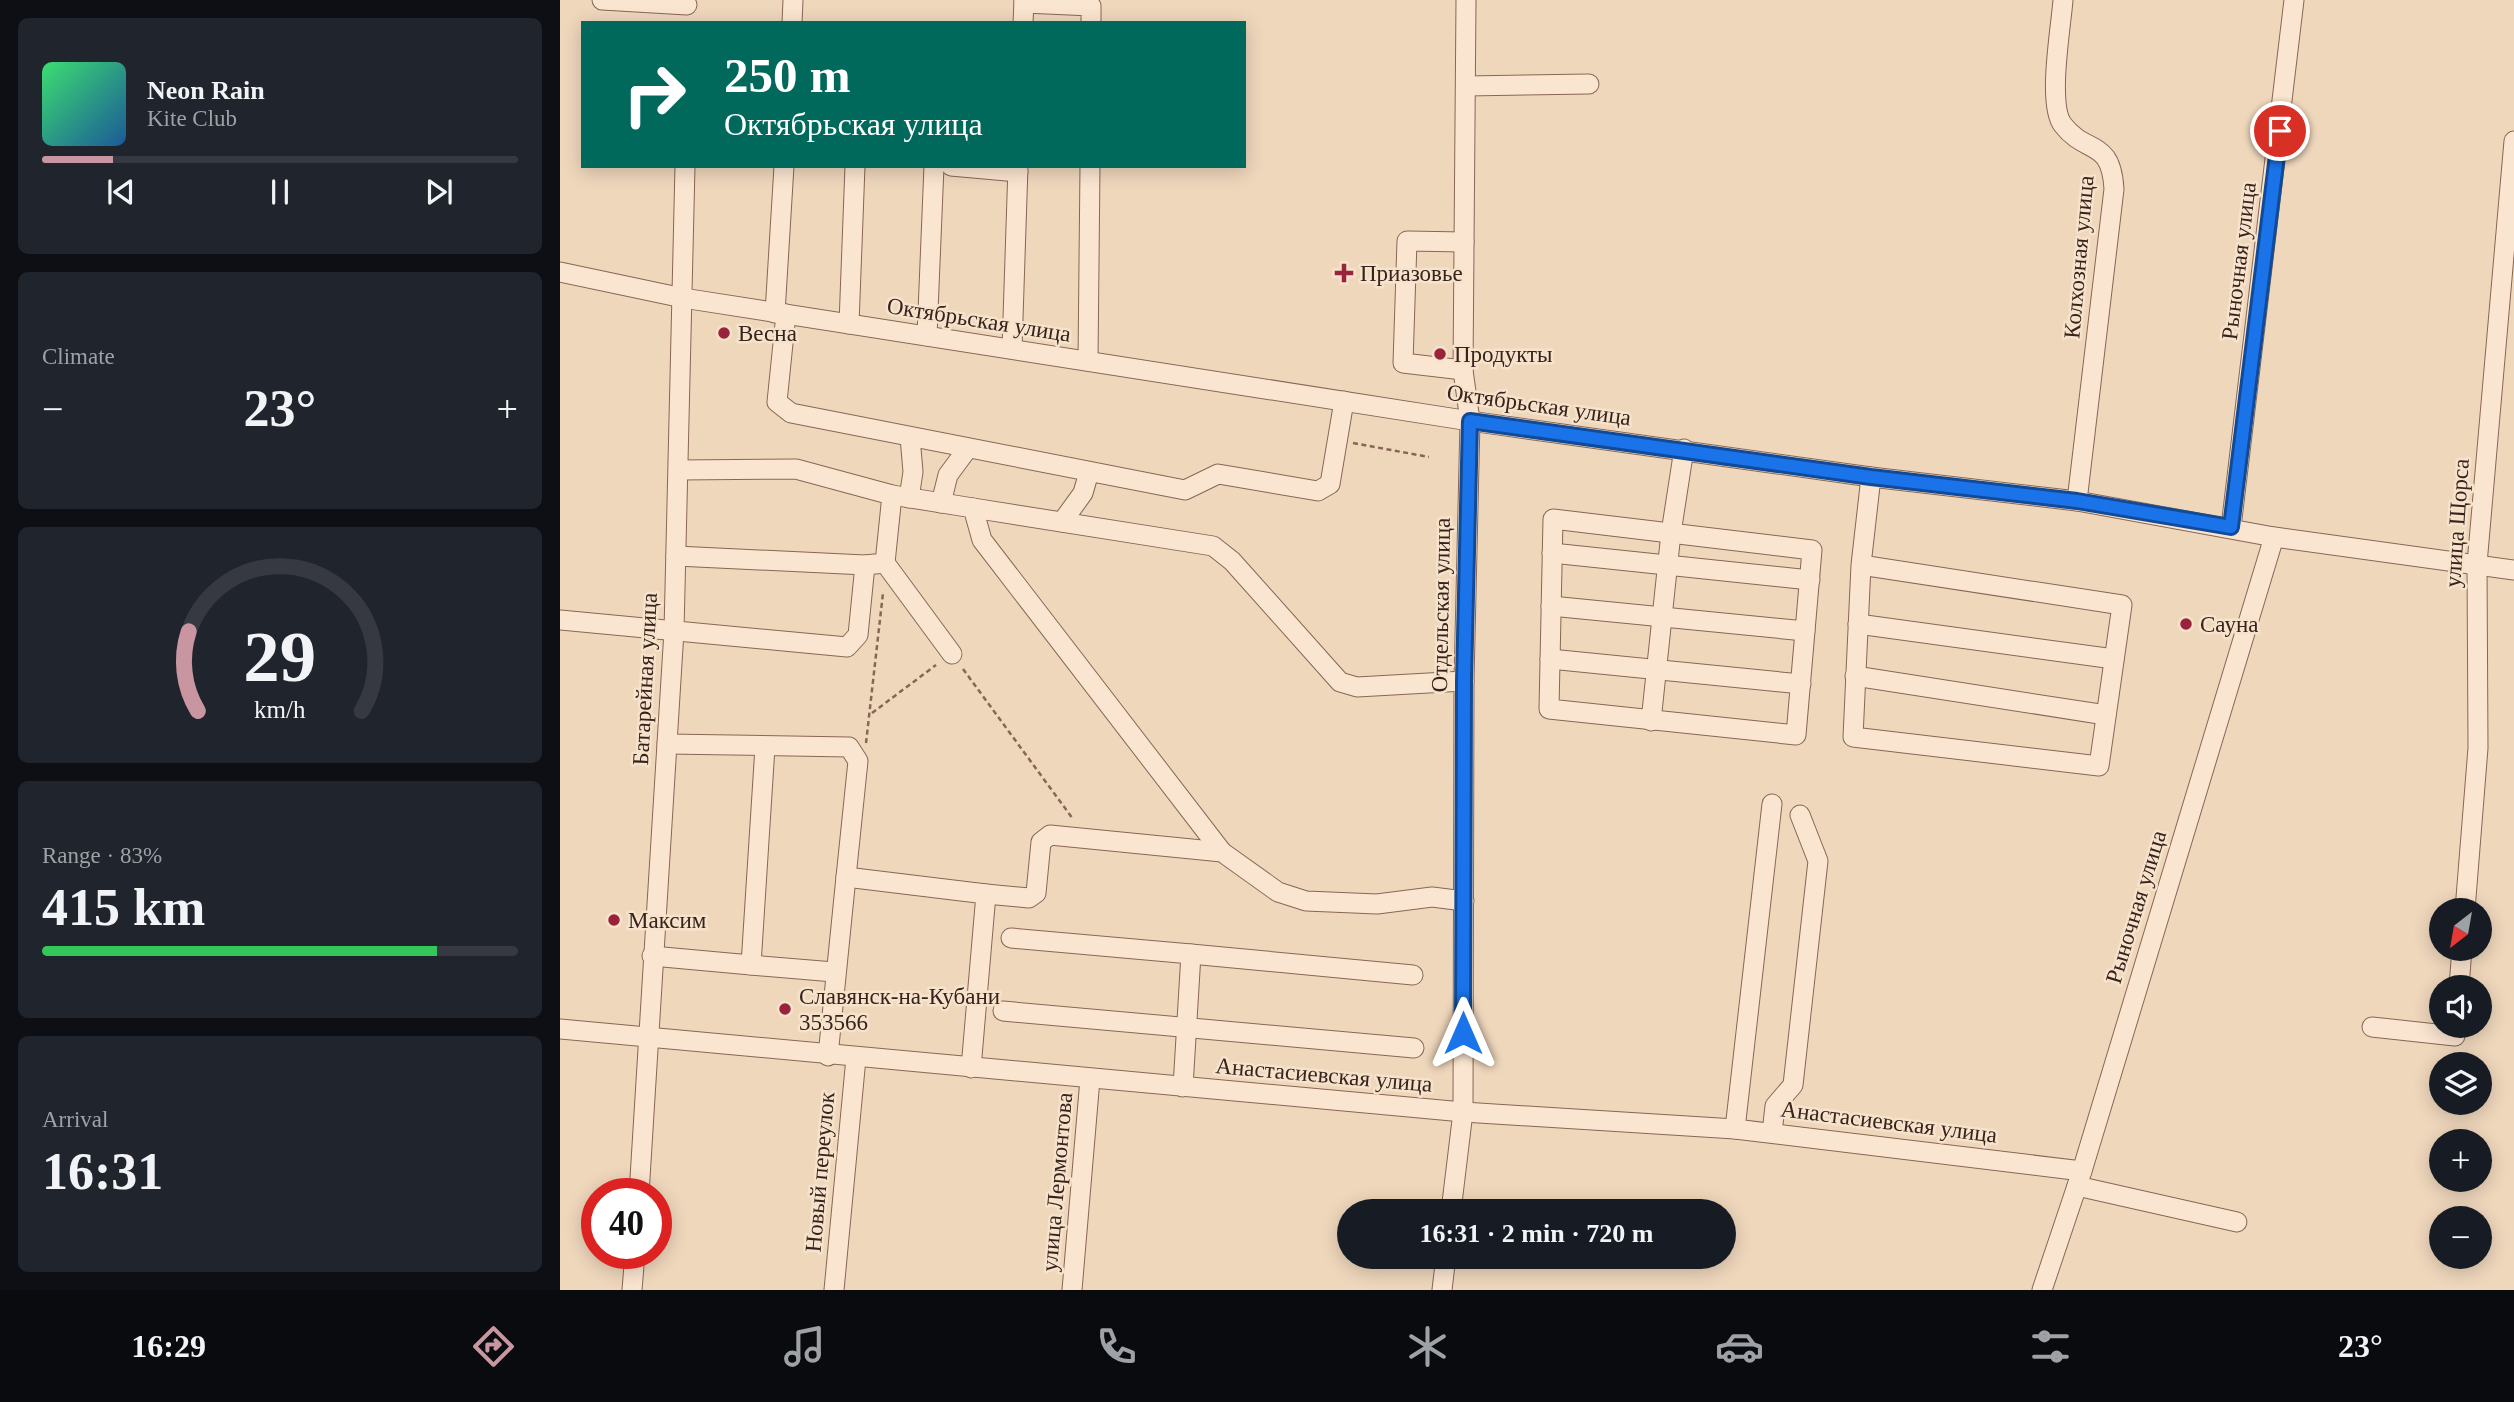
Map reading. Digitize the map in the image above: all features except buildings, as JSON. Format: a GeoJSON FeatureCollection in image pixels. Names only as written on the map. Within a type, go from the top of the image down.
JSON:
{"type":"FeatureCollection","features":[{"type":"Feature","properties":{"kind":"street"},"geometry":{"type":"LineString","coordinates":[[602,0],[687,9]]}},
{"type":"Feature","properties":{"kind":"street"},"geometry":{"type":"LineString","coordinates":[[792,21],[793,0]]}},
{"type":"Feature","properties":{"kind":"street","name":"Отдельская улица"},"geometry":{"type":"LineString","coordinates":[[1452,1199],[1463,1112],[1464,681],[1470,421],[1463,370],[1466,0]]}},
{"type":"Feature","properties":{"kind":"street","name":"Колхозная улица"},"geometry":{"type":"LineString","coordinates":[[2063,0],[2056,107],[2063,125],[2102,151],[2113,169],[2114,189],[2077,501]]}},
{"type":"Feature","properties":{"kind":"street","name":"Рыночная улица"},"geometry":{"type":"LineString","coordinates":[[2231,527],[2294,0]]}},
{"type":"Feature","properties":{"kind":"street"},"geometry":{"type":"LineString","coordinates":[[1023,21],[1024,1],[1091,6],[1091,21]]}},
{"type":"Feature","properties":{"kind":"street"},"geometry":{"type":"LineString","coordinates":[[1466,86],[1589,84]]}},
{"type":"Feature","properties":{"kind":"street","name":"улица Щорса"},"geometry":{"type":"LineString","coordinates":[[2466,898],[2478,748],[2477,564],[2514,141]]}},
{"type":"Feature","properties":{"kind":"street","name":"Батарейная улица"},"geometry":{"type":"LineString","coordinates":[[640,1178],[674,631],[685,168]]}},
{"type":"Feature","properties":{"kind":"street"},"geometry":{"type":"LineString","coordinates":[[784,168],[777,401],[791,413],[1185,490],[1218,474],[1318,491],[1330,484],[1344,401]]}},
{"type":"Feature","properties":{"kind":"street"},"geometry":{"type":"LineString","coordinates":[[849,324],[855,168]]}},
{"type":"Feature","properties":{"kind":"street"},"geometry":{"type":"LineString","coordinates":[[927,337],[934,168]]}},
{"type":"Feature","properties":{"kind":"street"},"geometry":{"type":"LineString","coordinates":[[996,168],[1018,169],[1012,349]]}},
{"type":"Feature","properties":{"kind":"street"},"geometry":{"type":"LineString","coordinates":[[1088,361],[1090,168]]}},
{"type":"Feature","properties":{"kind":"street"},"geometry":{"type":"LineString","coordinates":[[1463,370],[1403,363],[1407,241],[1464,242]]}},
{"type":"Feature","properties":{"kind":"street","name":"Октябрьская улица"},"geometry":{"type":"LineString","coordinates":[[560,272],[683,298],[1470,421],[1871,477],[2077,501],[2231,527],[2274,537],[2514,570]]}},
{"type":"Feature","properties":{"kind":"street"},"geometry":{"type":"LineString","coordinates":[[560,620],[846,647],[858,635],[877,565],[901,496],[913,472],[910,437]]}},
{"type":"Feature","properties":{"kind":"street"},"geometry":{"type":"LineString","coordinates":[[941,503],[948,475],[968,448]]}},
{"type":"Feature","properties":{"kind":"street"},"geometry":{"type":"LineString","coordinates":[[1651,721],[1671,533],[1684,449]]}},
{"type":"Feature","properties":{"kind":"street"},"geometry":{"type":"LineString","coordinates":[[678,470],[796,470],[901,496],[1213,546],[1232,561],[1340,682],[1357,687],[1464,681]]}},
{"type":"Feature","properties":{"kind":"street"},"geometry":{"type":"LineString","coordinates":[[1062,522],[1083,493],[1089,472]]}},
{"type":"Feature","properties":{"kind":"street"},"geometry":{"type":"LineString","coordinates":[[1861,565],[2122,605],[2099,766],[1853,737],[1861,565],[1871,477]]}},
{"type":"Feature","properties":{"kind":"street"},"geometry":{"type":"LineString","coordinates":[[973,508],[982,540],[1222,852],[1278,892],[1306,901],[1377,904],[1432,897],[1464,901]]}},
{"type":"Feature","properties":{"kind":"street"},"geometry":{"type":"LineString","coordinates":[[1553,519],[1671,533],[1812,550],[1796,734],[1549,709],[1553,519]]}},
{"type":"Feature","properties":{"kind":"street","name":"Рыночная улица"},"geometry":{"type":"LineString","coordinates":[[2042,1290],[2080,1178],[2274,537]]}},
{"type":"Feature","properties":{"kind":"street"},"geometry":{"type":"LineString","coordinates":[[1552,553],[1810,580]]}},
{"type":"Feature","properties":{"kind":"street"},"geometry":{"type":"LineString","coordinates":[[676,556],[877,565],[951,653]]}},
{"type":"Feature","properties":{"kind":"street"},"geometry":{"type":"LineString","coordinates":[[1551,606],[1805,631]]}},
{"type":"Feature","properties":{"kind":"street"},"geometry":{"type":"LineString","coordinates":[[1858,624],[2114,659]]}},
{"type":"Feature","properties":{"kind":"street"},"geometry":{"type":"LineString","coordinates":[[1550,659],[1801,684]]}},
{"type":"Feature","properties":{"kind":"street"},"geometry":{"type":"LineString","coordinates":[[1856,676],[2106,715]]}},
{"type":"Feature","properties":{"kind":"street"},"geometry":{"type":"LineString","coordinates":[[667,744],[849,747],[858,761],[834,972],[828,1056]]}},
{"type":"Feature","properties":{"kind":"street"},"geometry":{"type":"LineString","coordinates":[[751,964],[765,747]]}},
{"type":"Feature","properties":{"kind":"street"},"geometry":{"type":"LineString","coordinates":[[1735,1129],[1772,804]]}},
{"type":"Feature","properties":{"kind":"street"},"geometry":{"type":"LineString","coordinates":[[1772,1133],[1774,1106],[1794,1085],[1818,861],[1800,815]]}},
{"type":"Feature","properties":{"kind":"street"},"geometry":{"type":"LineString","coordinates":[[846,877],[1029,898],[1036,893],[1041,842],[1050,835],[1089,841],[1222,852]]}},
{"type":"Feature","properties":{"kind":"street"},"geometry":{"type":"LineString","coordinates":[[971,1068],[986,894]]}},
{"type":"Feature","properties":{"kind":"street"},"geometry":{"type":"LineString","coordinates":[[1011,937],[1413,975]]}},
{"type":"Feature","properties":{"kind":"street"},"geometry":{"type":"LineString","coordinates":[[1183,1087],[1192,954]]}},
{"type":"Feature","properties":{"kind":"street"},"geometry":{"type":"LineString","coordinates":[[652,956],[834,972]]}},
{"type":"Feature","properties":{"kind":"street"},"geometry":{"type":"LineString","coordinates":[[1003,1011],[1414,1048]]}},
{"type":"Feature","properties":{"kind":"street"},"geometry":{"type":"LineString","coordinates":[[2372,1027],[2429,1033]]}},
{"type":"Feature","properties":{"kind":"street","name":"Анастасиевская улица"},"geometry":{"type":"LineString","coordinates":[[560,1030],[1463,1112],[1772,1133],[2080,1178],[2237,1222]]}},
{"type":"Feature","properties":{"kind":"street","name":"Новый переулок"},"geometry":{"type":"LineString","coordinates":[[834,1290],[856,1058]]}},
{"type":"Feature","properties":{"kind":"street","name":"улица Лермонтова"},"geometry":{"type":"LineString","coordinates":[[1072,1290],[1090,1079]]}},
{"type":"Feature","properties":{"kind":"street"},"geometry":{"type":"LineString","coordinates":[[632,1290],[634,1269]]}},
{"type":"Feature","properties":{"kind":"street"},"geometry":{"type":"LineString","coordinates":[[1442,1290],[1444,1269]]}},
{"type":"Feature","properties":{"kind":"path"},"geometry":{"type":"LineString","coordinates":[[1336,447],[1348,442],[1429,457]]}},
{"type":"Feature","properties":{"kind":"path"},"geometry":{"type":"LineString","coordinates":[[858,761],[869,736],[872,713],[884,583],[877,565]]}},
{"type":"Feature","properties":{"kind":"path"},"geometry":{"type":"LineString","coordinates":[[872,713],[951,653],[1089,841]]}},
{"type":"Feature","properties":{"kind":"place","name":"Приазовье"},"geometry":{"type":"Point","coordinates":[1344,273]}},
{"type":"Feature","properties":{"kind":"place","name":"Весна"},"geometry":{"type":"Point","coordinates":[724,333]}},
{"type":"Feature","properties":{"kind":"place","name":"Продукты"},"geometry":{"type":"Point","coordinates":[1440,354]}},
{"type":"Feature","properties":{"kind":"place","name":"Сауна"},"geometry":{"type":"Point","coordinates":[2186,624]}},
{"type":"Feature","properties":{"kind":"place","name":"Максим"},"geometry":{"type":"Point","coordinates":[614,920]}},
{"type":"Feature","properties":{"kind":"place","name":"Славянск-на-Кубани 353566"},"geometry":{"type":"Point","coordinates":[785,1009]}},
{"type":"Feature","properties":{"kind":"route"},"geometry":{"type":"LineString","coordinates":[[1463,1033],[1464,681],[1470,421],[1871,477],[2077,501],[2231,527],[2280,131]]}}]}
